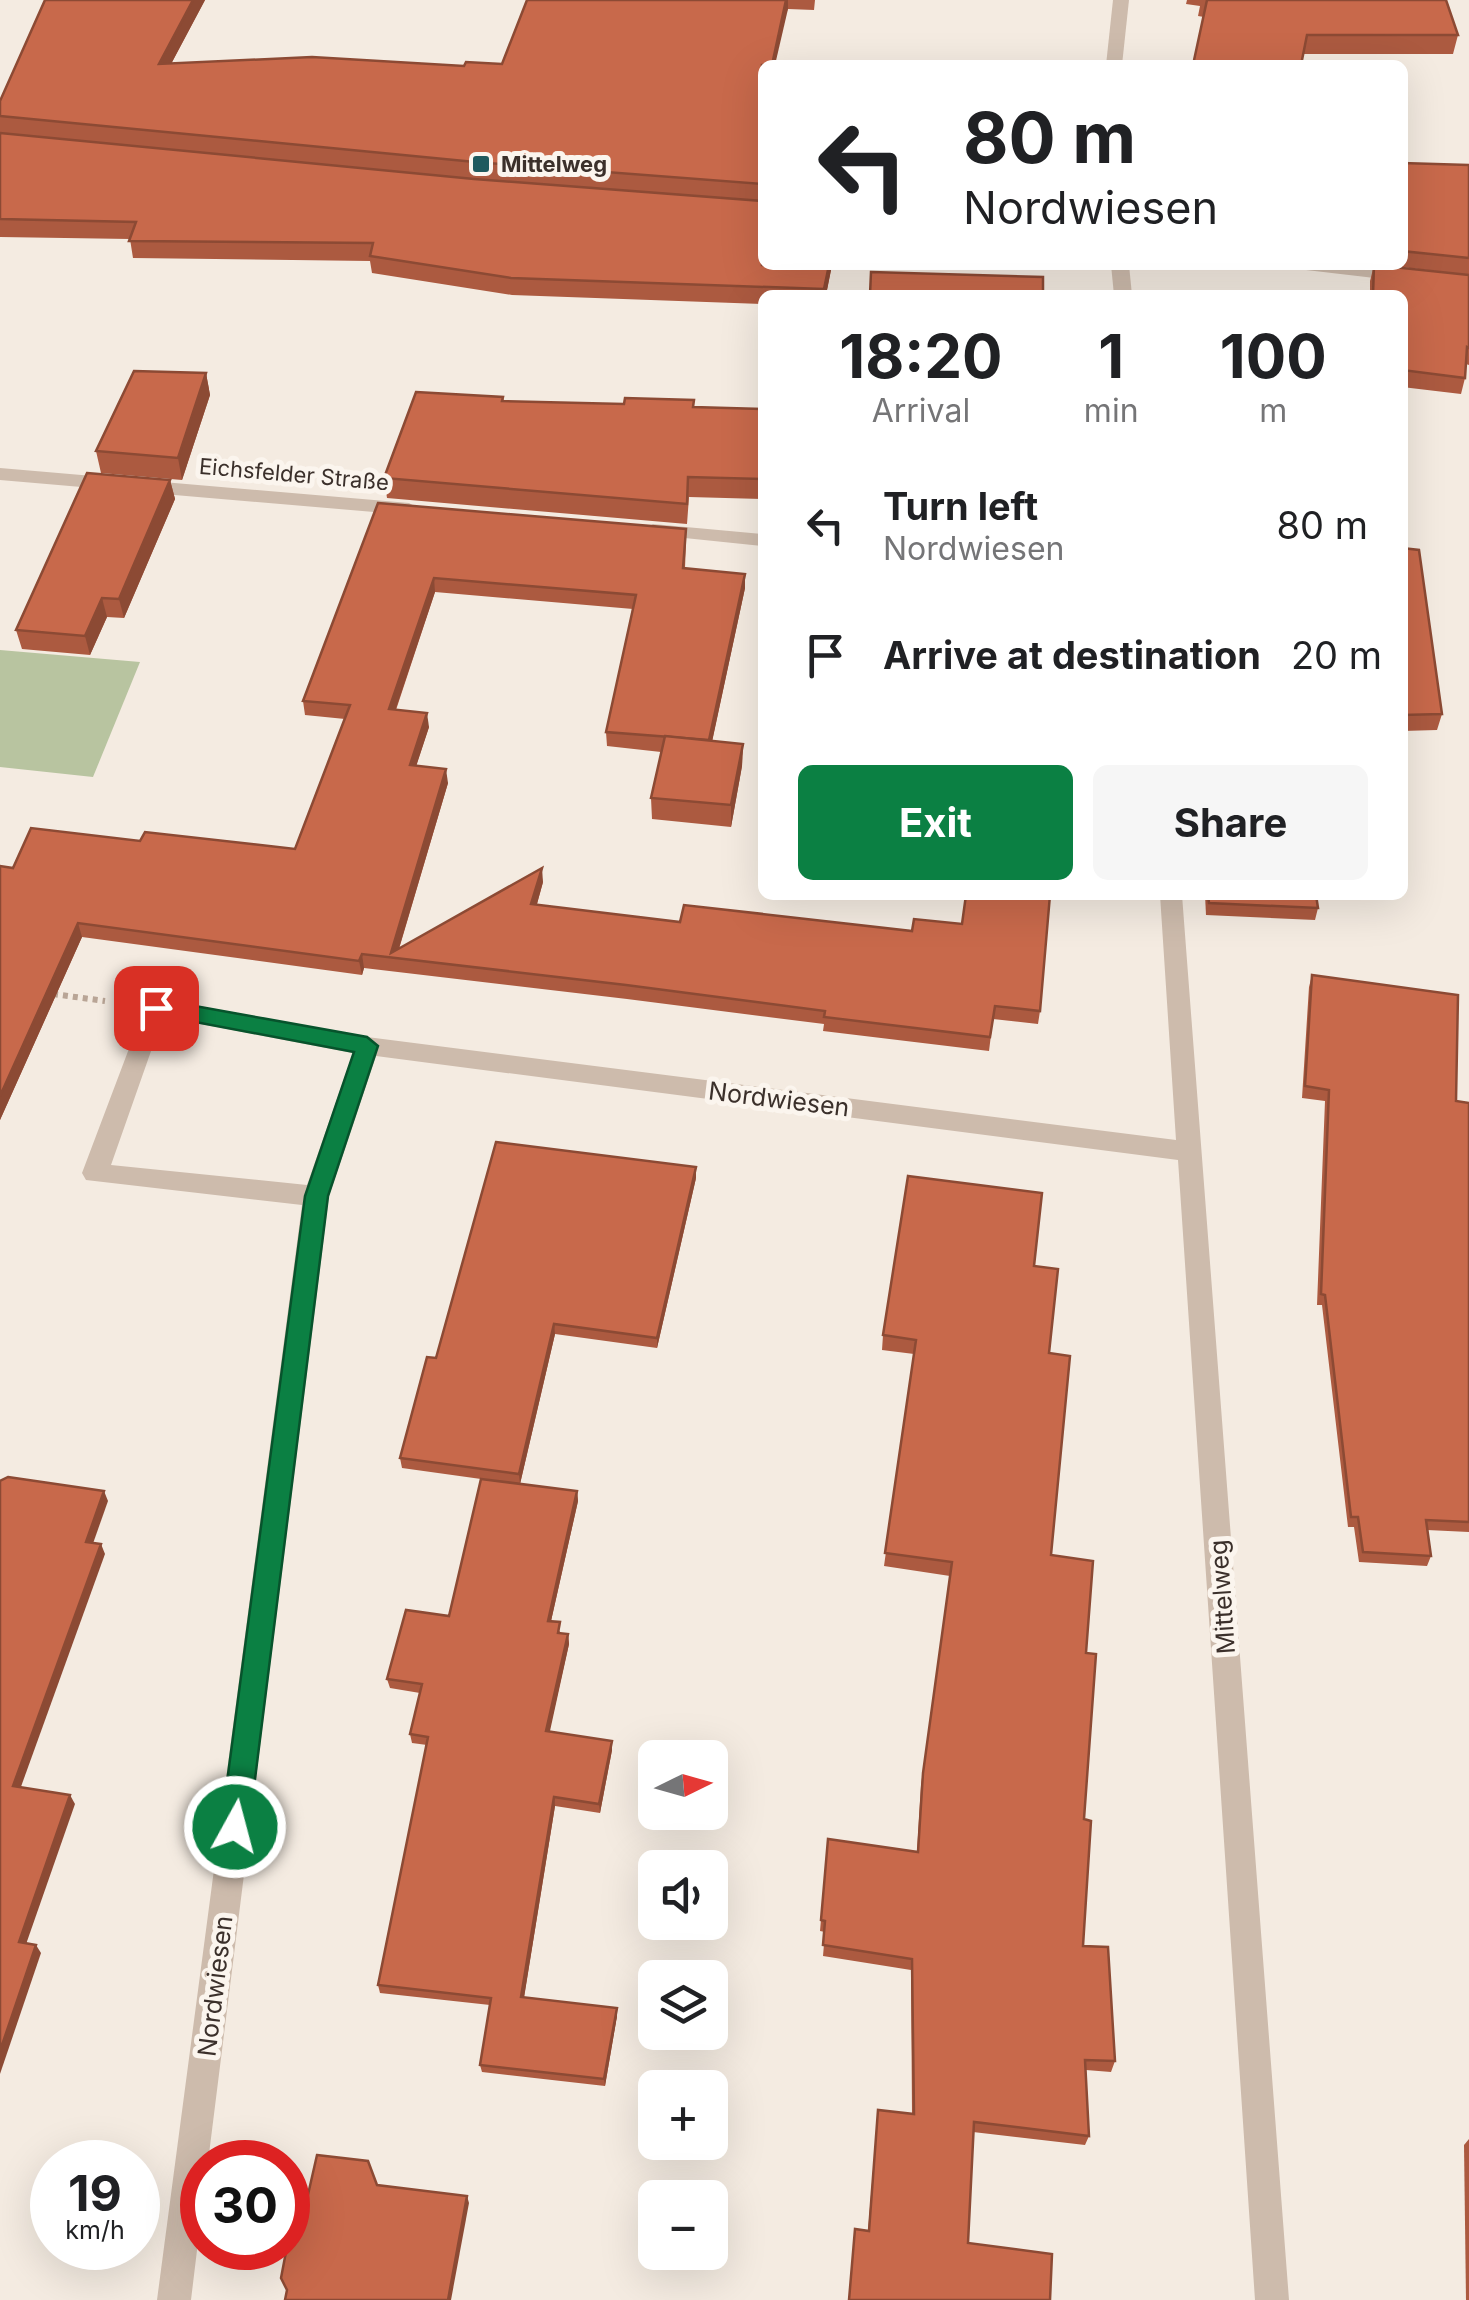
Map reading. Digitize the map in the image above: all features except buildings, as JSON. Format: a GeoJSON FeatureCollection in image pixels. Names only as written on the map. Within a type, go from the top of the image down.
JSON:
{"type":"FeatureCollection","features":[{"type":"Feature","properties":{"kind":"street"},"geometry":{"type":"LineString","coordinates":[[1115,60],[1121,0]]}},
{"type":"Feature","properties":{"kind":"street"},"geometry":{"type":"LineString","coordinates":[[1349,270],[1469,284]]}},
{"type":"Feature","properties":{"kind":"street","name":"Eichsfelder Straße"},"geometry":{"type":"LineString","coordinates":[[0,474],[430,511]]}},
{"type":"Feature","properties":{"kind":"street"},"geometry":{"type":"LineString","coordinates":[[626,528],[758,540]]}},
{"type":"Feature","properties":{"kind":"street","name":"Mittelweg"},"geometry":{"type":"LineString","coordinates":[[1171,900],[1272,2300]]}},
{"type":"Feature","properties":{"kind":"street"},"geometry":{"type":"LineString","coordinates":[[156,1008],[96,1172],[316,1196]]}},
{"type":"Feature","properties":{"kind":"street","name":"Nordwiesen"},"geometry":{"type":"LineString","coordinates":[[156,1008],[367,1046],[1190,1152]]}},
{"type":"Feature","properties":{"kind":"street","name":"Nordwiesen"},"geometry":{"type":"LineString","coordinates":[[174,2300],[316,1196],[367,1046]]}},
{"type":"Feature","properties":{"kind":"path"},"geometry":{"type":"LineString","coordinates":[[39,992],[156,1008]]}},
{"type":"Feature","properties":{"kind":"green space"},"geometry":{"type":"Polygon","coordinates":[[[0,650],[140,662],[93,777],[0,767],[0,650]]]}},
{"type":"Feature","properties":{"kind":"place","name":"Mittelweg"},"geometry":{"type":"Point","coordinates":[481,164]}},
{"type":"Feature","properties":{"kind":"route"},"geometry":{"type":"LineString","coordinates":[[156,1008],[367,1046],[316,1196],[235,1827]]}}]}
